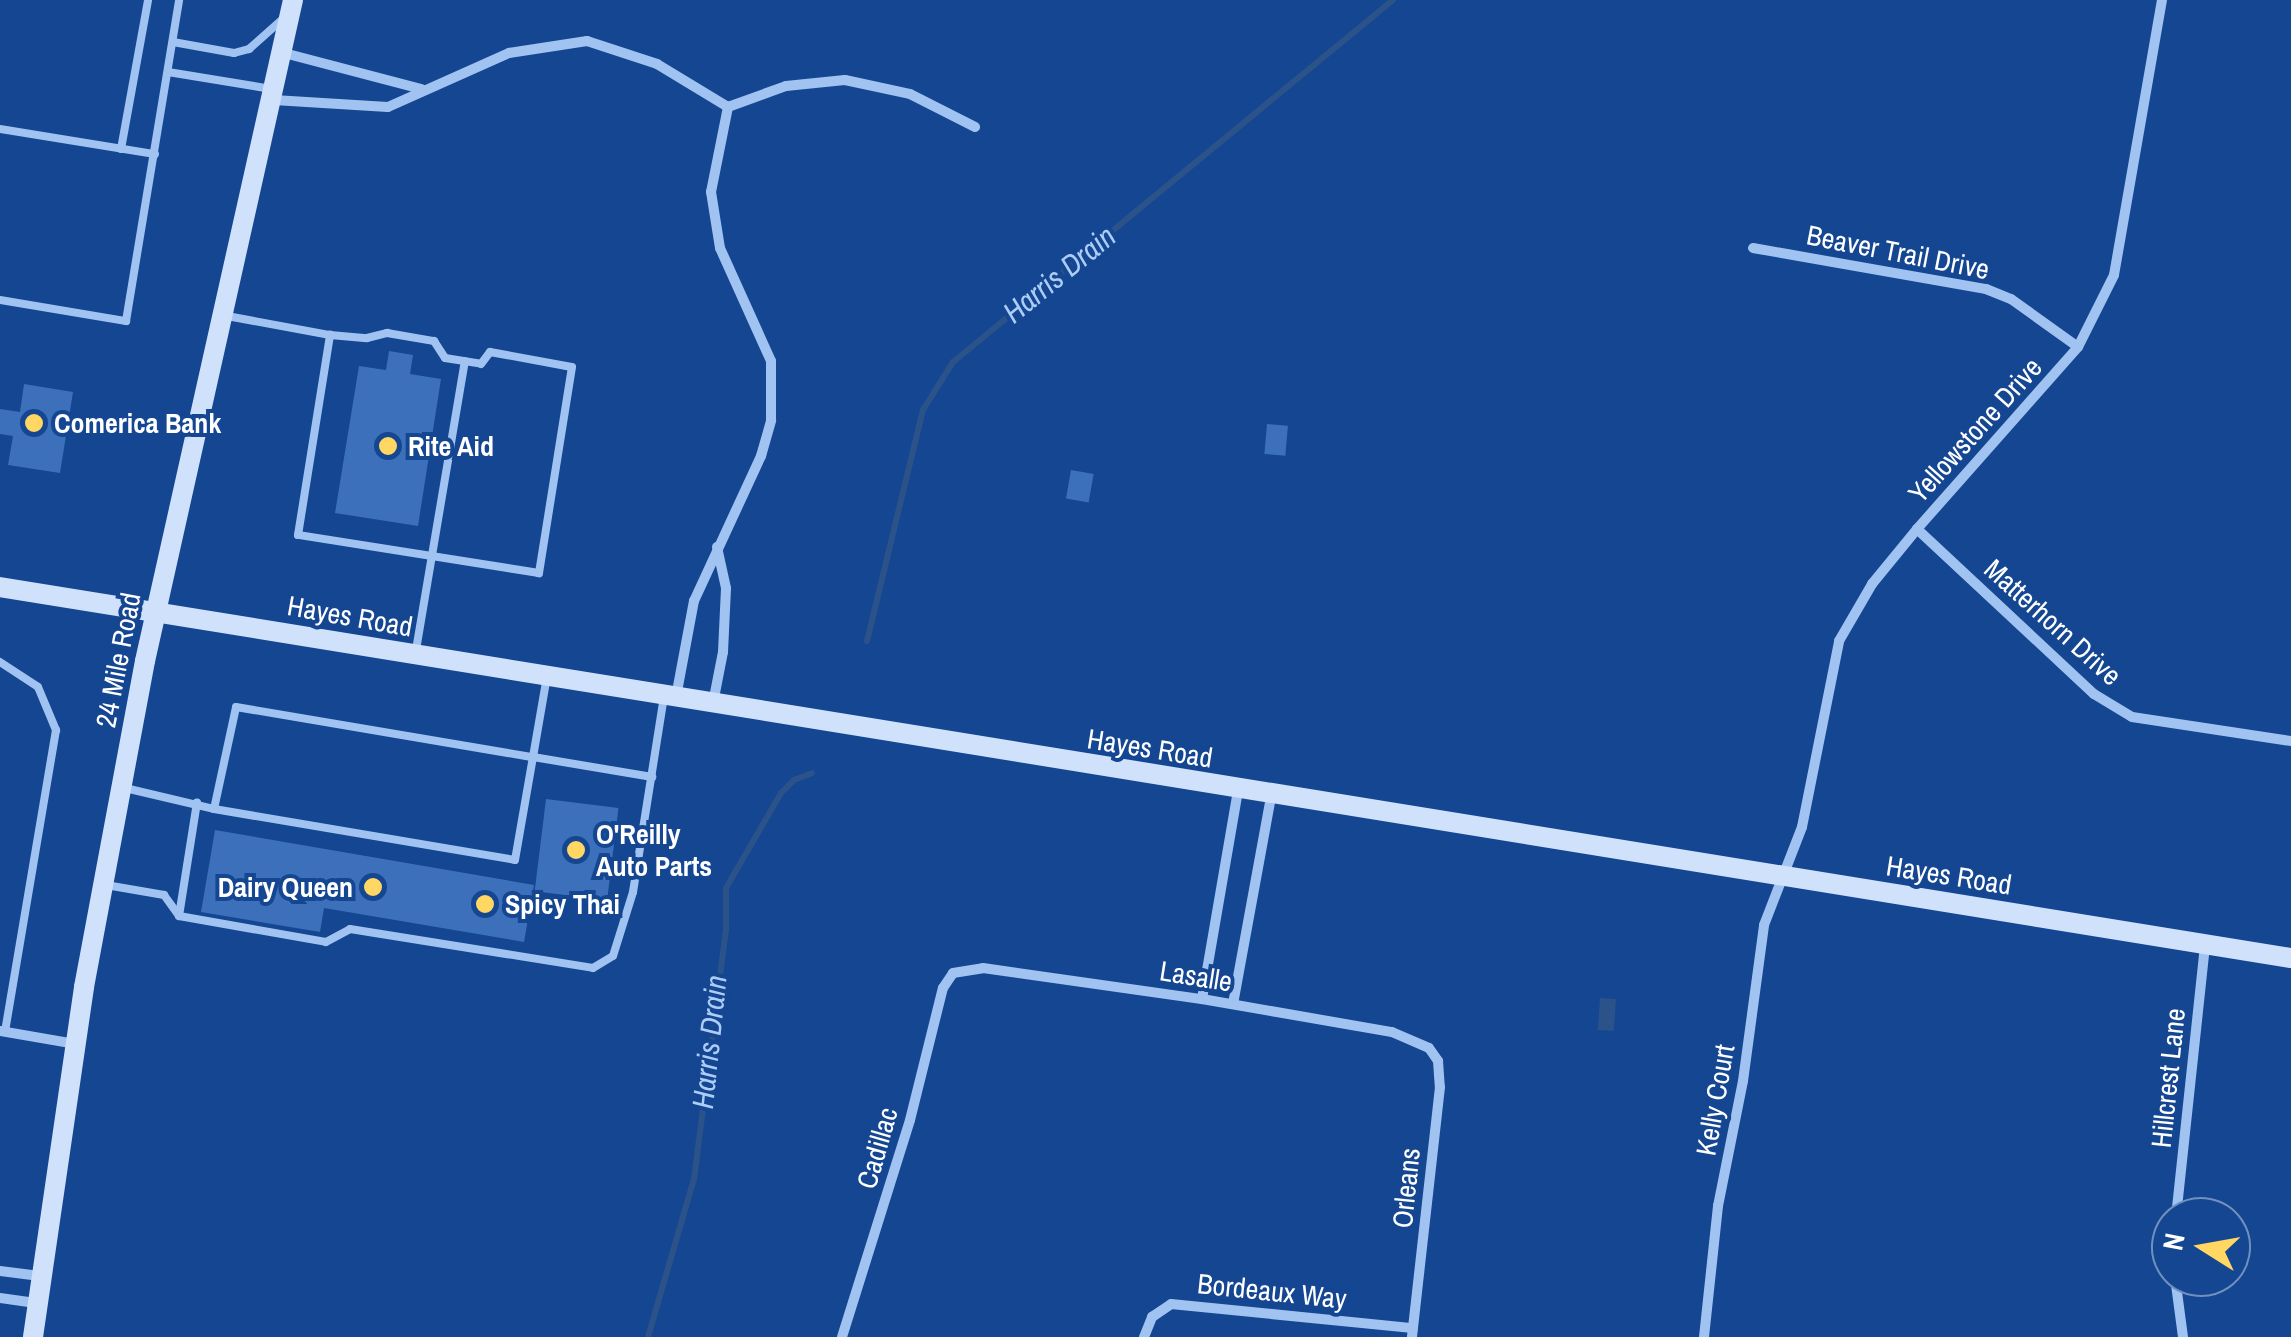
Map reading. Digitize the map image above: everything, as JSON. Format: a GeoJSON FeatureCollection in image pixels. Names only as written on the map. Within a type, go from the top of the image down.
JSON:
{"type":"FeatureCollection","features":[{"type":"Feature","properties":{"kind":"street","name":"Yellowstone Drive"},"geometry":{"type":"LineString","coordinates":[[1784,875],[1802,828],[1838,641],[1872,584],[2078,347],[2114,275],[2162,0]]}},
{"type":"Feature","properties":{"kind":"street","name":"24 Mile Road"},"geometry":{"type":"LineString","coordinates":[[33,1337],[75,1044],[120,787],[220,314],[275,95],[292,6]]}},
{"type":"Feature","properties":{"kind":"street"},"geometry":{"type":"LineString","coordinates":[[275,95],[388,107],[509,53],[586,40],[657,64],[728,106],[786,86],[846,80],[910,94],[975,127]]}},
{"type":"Feature","properties":{"kind":"street"},"geometry":{"type":"LineString","coordinates":[[284,53],[422,90]]}},
{"type":"Feature","properties":{"kind":"street"},"geometry":{"type":"LineString","coordinates":[[670,697],[694,601],[760,456],[772,420],[771,361],[720,248],[712,192],[728,106]]}},
{"type":"Feature","properties":{"kind":"street","name":"Beaver Trail Drive"},"geometry":{"type":"LineString","coordinates":[[1753,248],[1986,289],[2012,299],[2078,347]]}},
{"type":"Feature","properties":{"kind":"street","name":"Matterhorn Drive"},"geometry":{"type":"LineString","coordinates":[[1917,529],[2094,694],[2132,717],[2291,741]]}},
{"type":"Feature","properties":{"kind":"street"},"geometry":{"type":"LineString","coordinates":[[712,704],[722,652],[726,588],[717,546]]}},
{"type":"Feature","properties":{"kind":"street","name":"Hayes Road"},"geometry":{"type":"LineString","coordinates":[[0,587],[1271,796],[2291,958]]}},
{"type":"Feature","properties":{"kind":"street"},"geometry":{"type":"LineString","coordinates":[[1202,998],[1238,790]]}},
{"type":"Feature","properties":{"kind":"street"},"geometry":{"type":"LineString","coordinates":[[1233,1004],[1271,796]]}},
{"type":"Feature","properties":{"kind":"street","name":"Kelly Court"},"geometry":{"type":"LineString","coordinates":[[1704,1337],[1718,1206],[1743,1081],[1764,924],[1784,875]]}},
{"type":"Feature","properties":{"kind":"street","name":"Hillcrest Lane"},"geometry":{"type":"LineString","coordinates":[[2178,1197],[2205,944]]}},
{"type":"Feature","properties":{"kind":"street","name":"Lasalle"},"geometry":{"type":"LineString","coordinates":[[954,973],[998,968],[1202,998],[1392,1032],[1428,1048]]}},
{"type":"Feature","properties":{"kind":"street","name":"Cadillac"},"geometry":{"type":"LineString","coordinates":[[842,1337],[910,1120],[935,1010],[954,973]]}},
{"type":"Feature","properties":{"kind":"street"},"geometry":{"type":"LineString","coordinates":[[2,1031],[75,1044]]}},
{"type":"Feature","properties":{"kind":"street","name":"Orleans"},"geometry":{"type":"LineString","coordinates":[[1413,1332],[1440,1086],[1438,1061],[1428,1048]]}},
{"type":"Feature","properties":{"kind":"street"},"geometry":{"type":"LineString","coordinates":[[0,1271],[40,1276]]}},
{"type":"Feature","properties":{"kind":"street"},"geometry":{"type":"LineString","coordinates":[[2177,1297],[2183,1337]]}},
{"type":"Feature","properties":{"kind":"street"},"geometry":{"type":"LineString","coordinates":[[0,1298],[36,1304]]}},
{"type":"Feature","properties":{"kind":"street","name":"Bordeaux Way"},"geometry":{"type":"LineString","coordinates":[[1144,1337],[1152,1317],[1171,1304],[1413,1332]]}},
{"type":"Feature","properties":{"kind":"lane"},"geometry":{"type":"LineString","coordinates":[[122,149],[148,0]]}},
{"type":"Feature","properties":{"kind":"lane"},"geometry":{"type":"LineString","coordinates":[[0,300],[126,322],[180,0]]}},
{"type":"Feature","properties":{"kind":"lane"},"geometry":{"type":"LineString","coordinates":[[172,42],[234,52],[250,48],[292,6]]}},
{"type":"Feature","properties":{"kind":"lane"},"geometry":{"type":"LineString","coordinates":[[168,72],[275,95]]}},
{"type":"Feature","properties":{"kind":"lane"},"geometry":{"type":"LineString","coordinates":[[0,129],[154,154]]}},
{"type":"Feature","properties":{"kind":"lane"},"geometry":{"type":"LineString","coordinates":[[220,314],[330,334],[367,338],[387,333],[434,341],[445,358],[481,364],[490,352],[572,367],[539,572],[298,536],[330,334]]}},
{"type":"Feature","properties":{"kind":"lane"},"geometry":{"type":"LineString","coordinates":[[415,654],[464,361]]}},
{"type":"Feature","properties":{"kind":"lane"},"geometry":{"type":"LineString","coordinates":[[0,662],[38,686],[50,707],[56,730],[2,1031]]}},
{"type":"Feature","properties":{"kind":"lane"},"geometry":{"type":"LineString","coordinates":[[120,787],[198,802],[214,809],[515,860],[547,676]]}},
{"type":"Feature","properties":{"kind":"lane"},"geometry":{"type":"LineString","coordinates":[[103,884],[164,895],[178,916],[326,942],[350,930],[593,968],[613,956],[633,892],[670,697]]}},
{"type":"Feature","properties":{"kind":"lane"},"geometry":{"type":"LineString","coordinates":[[214,809],[236,707],[652,777]]}},
{"type":"Feature","properties":{"kind":"lane"},"geometry":{"type":"LineString","coordinates":[[178,916],[198,802]]}},
{"type":"Feature","properties":{"kind":"water"},"geometry":{"type":"Polygon","coordinates":[[[1600,998],[1616,999],[1614,1031],[1598,1030],[1600,998]]]}},
{"type":"Feature","properties":{"kind":"building","name":"Rite Aid"},"geometry":{"type":"Polygon","coordinates":[[[389,351],[413,355],[410,374],[441,379],[418,526],[335,513],[359,366],[386,370],[389,351]]]}},
{"type":"Feature","properties":{"kind":"building","name":"Comerica Bank"},"geometry":{"type":"Polygon","coordinates":[[[24,384],[73,392],[60,473],[8,465],[13,436],[0,434],[0,409],[20,412],[24,384]]]}},
{"type":"Feature","properties":{"kind":"building"},"geometry":{"type":"Polygon","coordinates":[[[1267,424],[1288,426],[1285,456],[1264,454],[1267,424]]]}},
{"type":"Feature","properties":{"kind":"building"},"geometry":{"type":"Polygon","coordinates":[[[1071,470],[1094,474],[1089,503],[1066,499],[1071,470]]]}},
{"type":"Feature","properties":{"kind":"building","name":"O'Reilly Auto Parts"},"geometry":{"type":"Polygon","coordinates":[[[546,799],[618,808],[607,900],[535,891],[546,799]]]}},
{"type":"Feature","properties":{"kind":"building"},"geometry":{"type":"Polygon","coordinates":[[[215,830],[534,885],[524,942],[324,908],[320,932],[201,912],[215,830]]]}},
{"type":"Feature","properties":{"kind":"waterway","name":"Harris Drain"},"geometry":{"type":"LineString","coordinates":[[867,641],[923,410],[953,362],[1393,0]]}},
{"type":"Feature","properties":{"kind":"waterway","name":"Harris Drain"},"geometry":{"type":"LineString","coordinates":[[648,1337],[694,1179],[726,928],[726,888],[781,793],[794,780],[812,773]]}},
{"type":"Feature","properties":{"kind":"place","name":"Comerica Bank"},"geometry":{"type":"Point","coordinates":[34,423]}},
{"type":"Feature","properties":{"kind":"place","name":"Rite Aid"},"geometry":{"type":"Point","coordinates":[388,446]}},
{"type":"Feature","properties":{"kind":"place","name":"O'Reilly Auto Parts"},"geometry":{"type":"Point","coordinates":[576,850]}},
{"type":"Feature","properties":{"kind":"place","name":"Dairy Queen"},"geometry":{"type":"Point","coordinates":[373,887]}},
{"type":"Feature","properties":{"kind":"place","name":"Spicy Thai"},"geometry":{"type":"Point","coordinates":[485,904]}}]}
